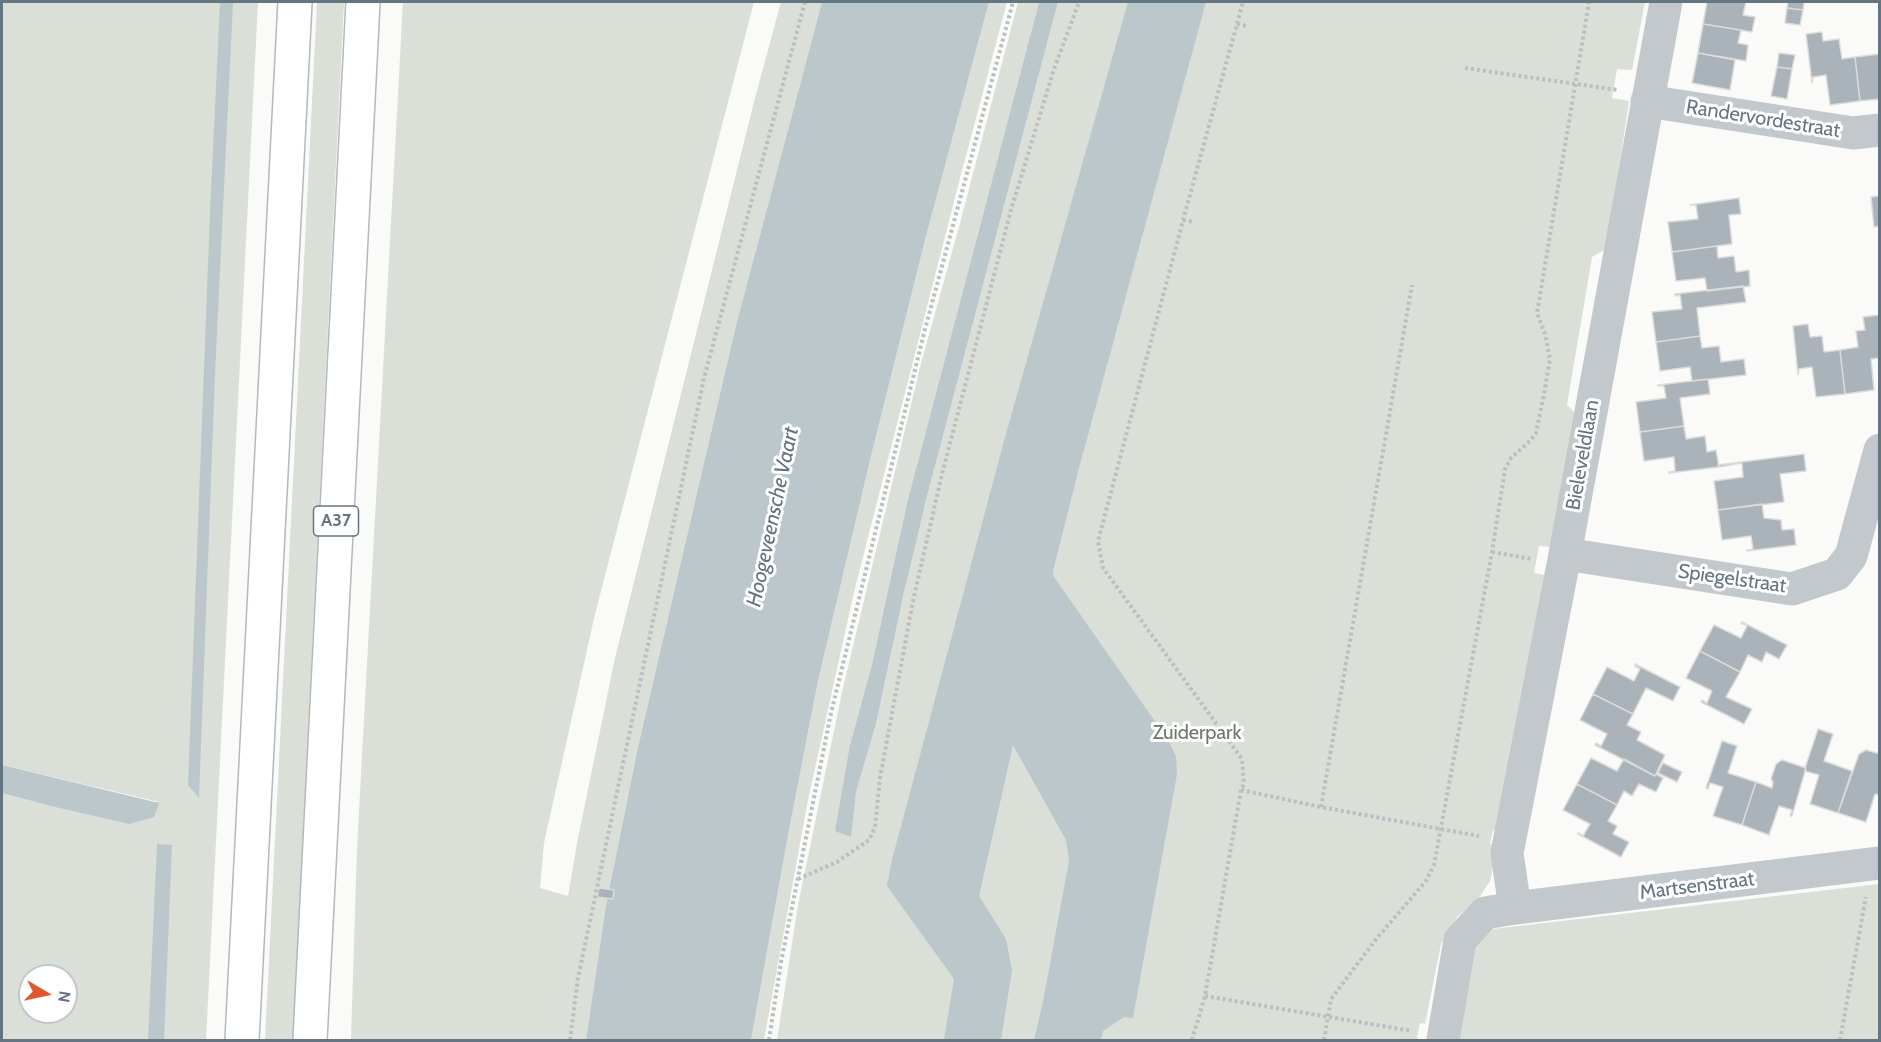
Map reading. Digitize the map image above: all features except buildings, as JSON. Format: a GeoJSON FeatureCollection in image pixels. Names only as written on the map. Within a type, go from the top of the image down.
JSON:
{"type":"FeatureCollection","features":[{"type":"Feature","properties":{"kind":"highway"},"geometry":{"type":"LineString","coordinates":[[242,1041],[295,2]]}},
{"type":"Feature","properties":{"kind":"highway","name":"A37"},"geometry":{"type":"LineString","coordinates":[[310,1041],[363,2]]}},
{"type":"Feature","properties":{"kind":"street","name":"Bieleveldlaan"},"geometry":{"type":"LineString","coordinates":[[1515,908],[1507,853],[1564,559],[1666,2]]}},
{"type":"Feature","properties":{"kind":"street","name":"Randervordestraat"},"geometry":{"type":"LineString","coordinates":[[1648,97],[1853,133],[1880,130]]}},
{"type":"Feature","properties":{"kind":"street","name":"Spiegelstraat"},"geometry":{"type":"LineString","coordinates":[[1564,559],[1791,589],[1837,574],[1851,556],[1880,450]]}},
{"type":"Feature","properties":{"kind":"street","name":"Martsenstraat"},"geometry":{"type":"LineString","coordinates":[[1443,1040],[1460,940],[1485,914],[1515,908],[1876,864]]}},
{"type":"Feature","properties":{"kind":"path"},"geometry":{"type":"LineString","coordinates":[[570,1041],[579,978],[704,378],[805,2]]}},
{"type":"Feature","properties":{"kind":"path"},"geometry":{"type":"LineString","coordinates":[[769,1041],[781,962],[831,713],[921,344],[1013,2]]}},
{"type":"Feature","properties":{"kind":"path"},"geometry":{"type":"LineString","coordinates":[[798,879],[837,862],[869,840],[875,827],[880,778],[911,612],[942,474],[1011,210],[1054,69],[1079,2]]}},
{"type":"Feature","properties":{"kind":"path"},"geometry":{"type":"LineString","coordinates":[[1192,1041],[1205,996],[1241,790],[1244,784],[1242,759],[1103,568],[1098,541],[1243,2]]}},
{"type":"Feature","properties":{"kind":"path"},"geometry":{"type":"LineString","coordinates":[[1324,1041],[1331,999],[1377,938],[1426,881],[1434,865],[1492,552],[1505,469],[1511,458],[1536,433],[1544,394],[1550,359],[1545,334],[1537,313],[1589,2]]}},
{"type":"Feature","properties":{"kind":"path"},"geometry":{"type":"LineString","coordinates":[[1237,24],[1247,26]]}},
{"type":"Feature","properties":{"kind":"path"},"geometry":{"type":"LineString","coordinates":[[1465,68],[1576,83],[1648,97]]}},
{"type":"Feature","properties":{"kind":"path"},"geometry":{"type":"LineString","coordinates":[[1183,220],[1194,222]]}},
{"type":"Feature","properties":{"kind":"path"},"geometry":{"type":"LineString","coordinates":[[1321,807],[1412,285]]}},
{"type":"Feature","properties":{"kind":"path"},"geometry":{"type":"LineString","coordinates":[[1492,552],[1564,559]]}},
{"type":"Feature","properties":{"kind":"path"},"geometry":{"type":"LineString","coordinates":[[1241,790],[1510,843]]}},
{"type":"Feature","properties":{"kind":"path"},"geometry":{"type":"LineString","coordinates":[[1840,1041],[1876,864]]}},
{"type":"Feature","properties":{"kind":"path"},"geometry":{"type":"LineString","coordinates":[[1205,996],[1390,1026],[1443,1040]]}},
{"type":"Feature","properties":{"kind":"green space"},"geometry":{"type":"Polygon","coordinates":[[[2,2],[258,2],[206,1040],[2,1040],[2,793],[47,805],[159,802],[2,765],[2,2]]]}},
{"type":"Feature","properties":{"kind":"green space"},"geometry":{"type":"Polygon","coordinates":[[[317,2],[344,2],[293,1040],[265,1040],[317,2]]]}},
{"type":"Feature","properties":{"kind":"green space"},"geometry":{"type":"Polygon","coordinates":[[[403,2],[754,2],[595,614],[544,843],[540,888],[568,896],[615,658],[781,2],[822,2],[736,325],[638,747],[606,905],[586,1040],[351,1040],[357,848],[403,2]]]}},
{"type":"Feature","properties":{"kind":"green space"},"geometry":{"type":"Polygon","coordinates":[[[989,2],[1007,2],[854,592],[808,800],[764,1040],[751,1040],[818,681],[925,240],[989,2]]]}},
{"type":"Feature","properties":{"kind":"green space","name":"Zuiderpark"},"geometry":{"type":"Polygon","coordinates":[[[1018,2],[1039,2],[907,503],[872,664],[850,745],[850,837],[856,792],[876,724],[913,549],[1058,2],[1645,2],[1632,70],[1617,69],[1612,98],[1629,101],[1607,248],[1592,257],[1567,405],[1575,413],[1550,547],[1539,546],[1534,573],[1545,575],[1501,831],[1493,830],[1490,844],[1498,845],[1490,881],[1479,898],[1457,917],[1441,944],[1425,1024],[1420,1023],[1417,1038],[1423,1040],[777,1040],[798,905],[842,692],[920,367],[1018,2]]]}},
{"type":"Feature","properties":{"kind":"green space"},"geometry":{"type":"Polygon","coordinates":[[[1879,884],[1879,1040],[1454,1040],[1473,948],[1493,929],[1879,884]]]}},
{"type":"Feature","properties":{"kind":"water"},"geometry":{"type":"Polygon","coordinates":[[[220,2],[233,2],[215,374],[199,798],[188,785],[220,2]]]}},
{"type":"Feature","properties":{"kind":"water","name":"Hoogeveensche Vaart"},"geometry":{"type":"Polygon","coordinates":[[[822,2],[989,2],[925,240],[818,681],[751,1040],[586,1040],[606,905],[638,747],[736,325],[822,2]]]}},
{"type":"Feature","properties":{"kind":"water"},"geometry":{"type":"Polygon","coordinates":[[[1039,2],[1058,2],[926,500],[876,724],[856,792],[851,837],[835,831],[850,745],[872,664],[907,503],[1039,2]]]}},
{"type":"Feature","properties":{"kind":"water"},"geometry":{"type":"Polygon","coordinates":[[[1128,2],[1206,2],[1053,571],[1054,577],[1168,740],[1176,756],[1177,774],[1133,1018],[1124,1017],[1103,1031],[1101,1040],[1034,1040],[1069,861],[1066,840],[1013,745],[979,896],[1006,939],[1012,970],[1001,1040],[944,1040],[954,979],[887,886],[1004,441],[1128,2]]]}},
{"type":"Feature","properties":{"kind":"water"},"geometry":{"type":"Polygon","coordinates":[[[2,765],[159,803],[154,817],[129,824],[47,805],[2,793],[2,765]]]}},
{"type":"Feature","properties":{"kind":"water"},"geometry":{"type":"Polygon","coordinates":[[[157,844],[172,845],[164,1040],[148,1040],[157,844]]]}}]}
